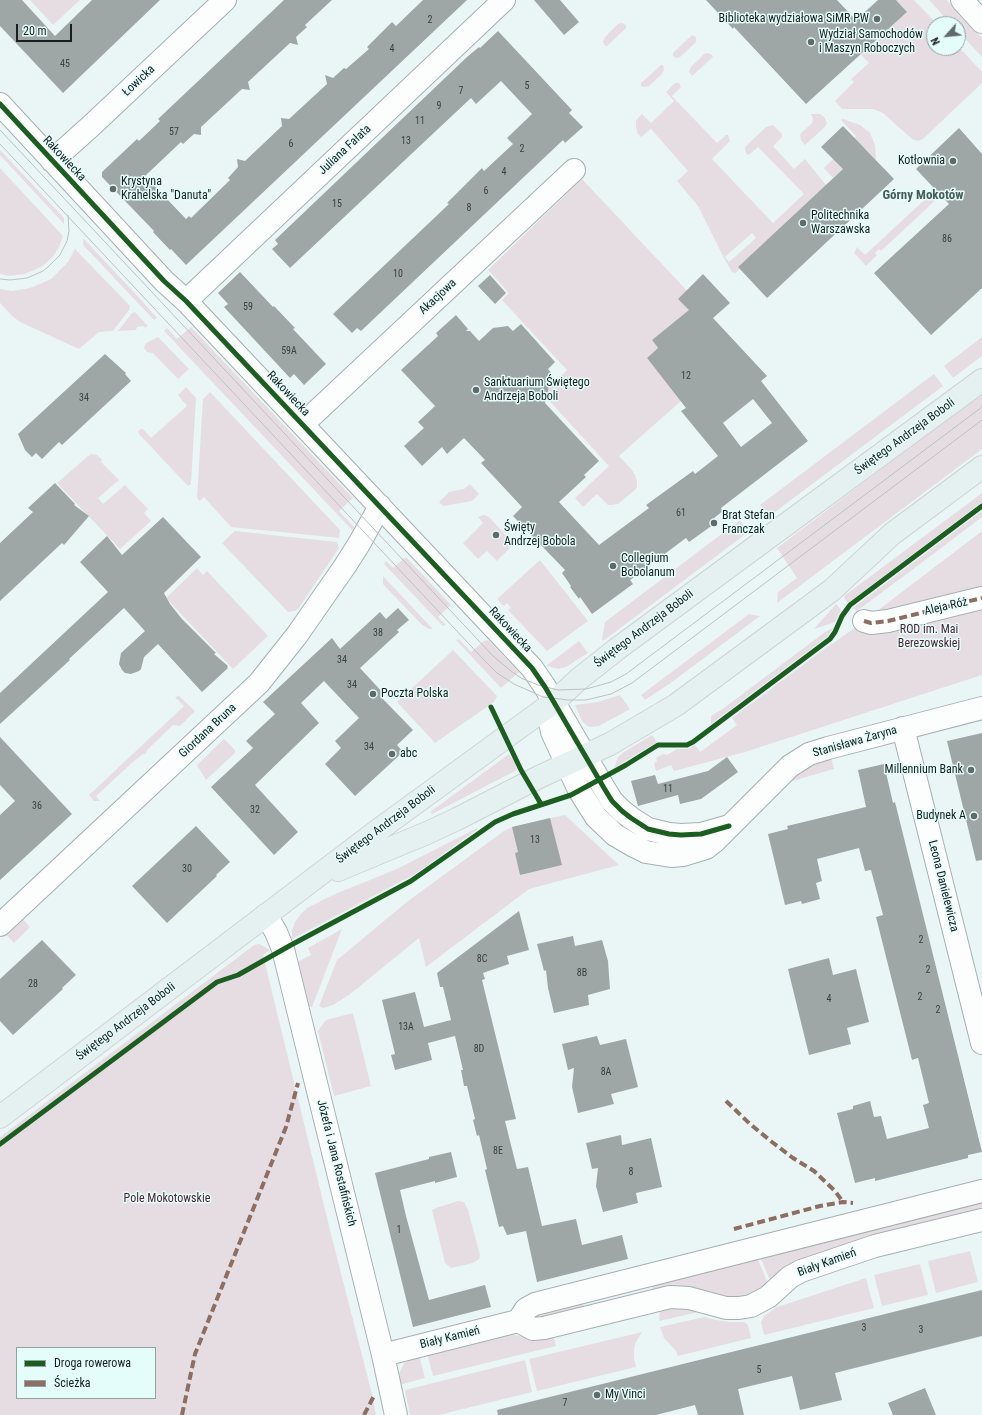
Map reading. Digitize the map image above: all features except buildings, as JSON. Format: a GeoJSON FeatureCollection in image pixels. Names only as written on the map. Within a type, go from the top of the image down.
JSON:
{"type":"FeatureCollection","features":[{"type":"Feature","properties":{"kind":"main road","name":"Świętego Andrzeja Boboli"},"geometry":{"type":"LineString","coordinates":[[0,1117],[377,831],[554,702],[579,679],[608,656],[982,380]]}},
{"type":"Feature","properties":{"kind":"main road","name":"Świętego Andrzeja Boboli"},"geometry":{"type":"LineString","coordinates":[[309,882],[433,830],[610,744],[676,705],[832,590],[892,534],[982,466]]}},
{"type":"Feature","properties":{"kind":"street","name":"Łowicka"},"geometry":{"type":"LineString","coordinates":[[52,161],[225,0]]}},
{"type":"Feature","properties":{"kind":"street","name":"Juliana Fałata"},"geometry":{"type":"LineString","coordinates":[[186,301],[504,0]]}},
{"type":"Feature","properties":{"kind":"street"},"geometry":{"type":"LineString","coordinates":[[962,0],[982,22]]}},
{"type":"Feature","properties":{"kind":"street","name":"Rakowiecka"},"geometry":{"type":"LineString","coordinates":[[0,104],[164,281],[186,301],[303,424],[532,668],[541,679],[554,702]]}},
{"type":"Feature","properties":{"kind":"street","name":"Akacjowa"},"geometry":{"type":"LineString","coordinates":[[303,424],[574,170]]}},
{"type":"Feature","properties":{"kind":"street","name":"Giordana Bruna"},"geometry":{"type":"LineString","coordinates":[[0,925],[259,683],[297,636],[345,566],[380,506]]}},
{"type":"Feature","properties":{"kind":"street","name":"Aleja Róż"},"geometry":{"type":"LineString","coordinates":[[864,621],[871,623],[888,621],[982,598]]}},
{"type":"Feature","properties":{"kind":"street","name":"Stanisława Żaryna"},"geometry":{"type":"LineString","coordinates":[[554,702],[550,722],[552,732],[576,760],[579,790],[596,817],[622,840],[646,852],[671,856],[683,855],[706,848],[790,766],[809,754],[982,708]]}},
{"type":"Feature","properties":{"kind":"street","name":"Leona Danielewicza"},"geometry":{"type":"LineString","coordinates":[[903,728],[982,1043]]}},
{"type":"Feature","properties":{"kind":"street","name":"Józefa i Jana Rostafińskich"},"geometry":{"type":"LineString","coordinates":[[266,915],[276,932],[283,949],[383,1355],[396,1415]]}},
{"type":"Feature","properties":{"kind":"street"},"geometry":{"type":"LineString","coordinates":[[518,1321],[526,1309],[535,1304],[982,1191]]}},
{"type":"Feature","properties":{"kind":"street","name":"Biały Kamień"},"geometry":{"type":"LineString","coordinates":[[383,1355],[518,1321],[533,1329],[538,1329],[676,1296],[690,1298],[719,1307],[745,1307],[762,1301],[790,1277],[802,1271],[875,1246],[982,1220]]}},
{"type":"Feature","properties":{"kind":"green space"},"geometry":{"type":"Polygon","coordinates":[[[30,0],[80,0],[53,25],[30,0]]]}},
{"type":"Feature","properties":{"kind":"green space"},"geometry":{"type":"Polygon","coordinates":[[[896,0],[914,0],[929,16],[926,16],[926,56],[966,56],[966,55],[982,72],[982,83],[923,139],[918,141],[912,139],[883,113],[873,109],[842,109],[835,101],[854,82],[851,79],[869,63],[861,55],[907,12],[896,0]]]}},
{"type":"Feature","properties":{"kind":"green space"},"geometry":{"type":"Polygon","coordinates":[[[929,0],[947,0],[962,16],[944,16],[929,0]]]}},
{"type":"Feature","properties":{"kind":"green space"},"geometry":{"type":"Polygon","coordinates":[[[966,21],[982,38],[982,57],[966,40],[966,21]]]}},
{"type":"Feature","properties":{"kind":"green space"},"geometry":{"type":"Polygon","coordinates":[[[622,23],[626,25],[626,28],[607,46],[605,46],[603,42],[605,37],[618,24],[622,23]]]}},
{"type":"Feature","properties":{"kind":"green space"},"geometry":{"type":"Polygon","coordinates":[[[692,35],[696,37],[696,42],[680,57],[676,58],[673,56],[673,53],[692,35]]]}},
{"type":"Feature","properties":{"kind":"green space"},"geometry":{"type":"Polygon","coordinates":[[[708,53],[713,57],[692,76],[689,72],[691,67],[704,54],[708,53]]]}},
{"type":"Feature","properties":{"kind":"green space"},"geometry":{"type":"Polygon","coordinates":[[[661,65],[663,65],[664,69],[662,74],[649,86],[641,86],[641,83],[661,65]]]}},
{"type":"Feature","properties":{"kind":"green space"},"geometry":{"type":"Polygon","coordinates":[[[675,83],[679,83],[681,87],[672,96],[717,143],[728,135],[730,141],[712,159],[773,223],[804,194],[758,147],[749,155],[746,154],[746,146],[766,127],[773,125],[782,134],[782,137],[773,146],[794,169],[805,159],[826,185],[738,267],[740,269],[735,273],[732,272],[724,258],[698,206],[677,181],[688,171],[651,129],[641,137],[638,134],[636,121],[642,114],[651,123],[674,101],[666,92],[675,83]],[[752,233],[725,257],[729,262],[756,238],[752,233]]]}},
{"type":"Feature","properties":{"kind":"green space"},"geometry":{"type":"Polygon","coordinates":[[[811,114],[820,114],[824,117],[827,123],[825,127],[805,145],[801,140],[800,134],[812,123],[813,119],[811,114]]]}},
{"type":"Feature","properties":{"kind":"green space"},"geometry":{"type":"Polygon","coordinates":[[[843,119],[860,125],[870,133],[875,145],[876,160],[865,148],[833,178],[824,168],[856,136],[841,120],[843,119]]]}},
{"type":"Feature","properties":{"kind":"green space"},"geometry":{"type":"Polygon","coordinates":[[[0,150],[64,218],[64,224],[0,155],[0,150]]]}},
{"type":"Feature","properties":{"kind":"green space"},"geometry":{"type":"Polygon","coordinates":[[[0,168],[63,236],[59,247],[52,258],[41,267],[25,274],[9,276],[0,274],[0,168]]]}},
{"type":"Feature","properties":{"kind":"green space"},"geometry":{"type":"Polygon","coordinates":[[[582,179],[723,329],[715,338],[673,323],[652,340],[658,348],[647,358],[681,401],[619,456],[635,475],[637,487],[635,490],[618,504],[608,505],[597,494],[583,507],[575,498],[609,466],[543,394],[567,370],[502,300],[509,293],[488,270],[582,179]]]}},
{"type":"Feature","properties":{"kind":"green space"},"geometry":{"type":"Polygon","coordinates":[[[935,190],[940,196],[881,251],[879,249],[875,253],[877,255],[866,266],[854,253],[857,247],[865,255],[935,190]]]}},
{"type":"Feature","properties":{"kind":"green space"},"geometry":{"type":"Polygon","coordinates":[[[83,238],[157,318],[154,320],[83,245],[83,238]]]}},
{"type":"Feature","properties":{"kind":"green space"},"geometry":{"type":"Polygon","coordinates":[[[75,249],[130,306],[129,310],[113,331],[99,332],[79,349],[20,322],[0,303],[0,289],[11,291],[25,289],[51,279],[68,262],[75,249]]]}},
{"type":"Feature","properties":{"kind":"green space"},"geometry":{"type":"Polygon","coordinates":[[[135,312],[148,326],[145,328],[143,326],[137,327],[136,330],[118,331],[132,313],[135,312]]]}},
{"type":"Feature","properties":{"kind":"green space"},"geometry":{"type":"Polygon","coordinates":[[[191,327],[353,498],[339,511],[354,527],[353,531],[164,331],[167,328],[177,339],[191,327]]]}},
{"type":"Feature","properties":{"kind":"green space"},"geometry":{"type":"Polygon","coordinates":[[[158,337],[189,369],[178,379],[153,353],[147,352],[144,348],[146,343],[158,337]]]}},
{"type":"Feature","properties":{"kind":"green space"},"geometry":{"type":"Polygon","coordinates":[[[982,337],[982,356],[953,378],[944,366],[982,337]]]}},
{"type":"Feature","properties":{"kind":"green space"},"geometry":{"type":"Polygon","coordinates":[[[934,374],[943,386],[771,515],[760,505],[934,374]]]}},
{"type":"Feature","properties":{"kind":"green space"},"geometry":{"type":"Polygon","coordinates":[[[186,387],[196,398],[191,484],[188,486],[139,434],[138,431],[143,429],[151,438],[187,406],[178,395],[186,387]]]}},
{"type":"Feature","properties":{"kind":"green space"},"geometry":{"type":"Polygon","coordinates":[[[210,392],[340,530],[339,538],[231,527],[204,497],[200,501],[197,498],[203,399],[210,392]]]}},
{"type":"Feature","properties":{"kind":"green space"},"geometry":{"type":"Polygon","coordinates":[[[982,393],[982,449],[777,603],[778,592],[797,578],[777,548],[982,393]]]}},
{"type":"Feature","properties":{"kind":"green space"},"geometry":{"type":"Polygon","coordinates":[[[91,454],[97,455],[102,460],[101,462],[119,480],[98,498],[103,504],[125,485],[148,509],[144,513],[151,521],[120,549],[57,483],[91,454]]]}},
{"type":"Feature","properties":{"kind":"green space"},"geometry":{"type":"Polygon","coordinates":[[[470,484],[479,494],[472,501],[443,506],[439,502],[449,492],[464,489],[470,484]]]}},
{"type":"Feature","properties":{"kind":"green space"},"geometry":{"type":"Polygon","coordinates":[[[982,493],[982,502],[848,603],[846,601],[844,596],[982,493]]]}},
{"type":"Feature","properties":{"kind":"green space"},"geometry":{"type":"Polygon","coordinates":[[[982,511],[982,517],[928,558],[857,611],[853,608],[982,511]]]}},
{"type":"Feature","properties":{"kind":"green space"},"geometry":{"type":"Polygon","coordinates":[[[484,515],[489,517],[514,544],[497,561],[487,551],[478,559],[463,543],[483,523],[478,517],[484,515]]]}},
{"type":"Feature","properties":{"kind":"green space"},"geometry":{"type":"Polygon","coordinates":[[[740,520],[747,533],[603,641],[602,639],[605,622],[740,520]]]}},
{"type":"Feature","properties":{"kind":"green space"},"geometry":{"type":"Polygon","coordinates":[[[235,531],[337,542],[339,548],[298,609],[288,612],[222,543],[235,531]]]}},
{"type":"Feature","properties":{"kind":"green space","name":"ROD im. Mai Berezowskiej"},"geometry":{"type":"Polygon","coordinates":[[[982,531],[982,675],[745,752],[674,771],[671,765],[656,771],[654,763],[657,762],[656,758],[663,754],[667,755],[677,749],[688,749],[695,745],[700,752],[737,725],[732,718],[856,627],[982,531]]]}},
{"type":"Feature","properties":{"kind":"green space"},"geometry":{"type":"Polygon","coordinates":[[[406,557],[451,605],[438,617],[446,625],[443,626],[384,564],[386,561],[393,568],[406,557]]]}},
{"type":"Feature","properties":{"kind":"green space"},"geometry":{"type":"Polygon","coordinates":[[[540,560],[588,621],[547,651],[508,610],[511,608],[507,603],[504,606],[497,599],[540,560]]]}},
{"type":"Feature","properties":{"kind":"green space"},"geometry":{"type":"Polygon","coordinates":[[[197,568],[203,575],[207,571],[268,636],[233,669],[166,598],[197,568]]]}},
{"type":"Feature","properties":{"kind":"green space"},"geometry":{"type":"Polygon","coordinates":[[[383,576],[433,629],[429,629],[421,624],[383,584],[383,576]]]}},
{"type":"Feature","properties":{"kind":"green space"},"geometry":{"type":"Polygon","coordinates":[[[836,604],[841,610],[835,622],[814,629],[836,604]]]}},
{"type":"Feature","properties":{"kind":"green space"},"geometry":{"type":"Polygon","coordinates":[[[749,614],[760,616],[672,682],[645,700],[641,695],[749,614]]]}},
{"type":"Feature","properties":{"kind":"green space"},"geometry":{"type":"Polygon","coordinates":[[[833,628],[828,636],[711,724],[711,716],[724,708],[825,632],[833,628]]]}},
{"type":"Feature","properties":{"kind":"green space"},"geometry":{"type":"Polygon","coordinates":[[[459,639],[471,652],[484,641],[488,640],[519,672],[501,688],[456,640],[459,639]]]}},
{"type":"Feature","properties":{"kind":"green space"},"geometry":{"type":"Polygon","coordinates":[[[579,641],[588,653],[566,667],[559,669],[547,666],[547,665],[579,641]]]}},
{"type":"Feature","properties":{"kind":"green space"},"geometry":{"type":"Polygon","coordinates":[[[453,650],[497,696],[494,702],[435,743],[397,702],[453,650]]]}},
{"type":"Feature","properties":{"kind":"green space"},"geometry":{"type":"Polygon","coordinates":[[[620,695],[630,709],[599,726],[590,727],[586,725],[582,721],[575,705],[598,702],[620,695]]]}},
{"type":"Feature","properties":{"kind":"green space"},"geometry":{"type":"Polygon","coordinates":[[[179,696],[195,711],[180,726],[173,725],[147,750],[146,754],[143,754],[134,761],[96,796],[100,801],[94,801],[89,795],[184,706],[175,697],[179,696]]]}},
{"type":"Feature","properties":{"kind":"green space"},"geometry":{"type":"Polygon","coordinates":[[[652,735],[657,742],[614,768],[618,757],[652,735]]]}},
{"type":"Feature","properties":{"kind":"green space"},"geometry":{"type":"Polygon","coordinates":[[[224,739],[235,750],[235,753],[206,780],[197,765],[224,739]]]}},
{"type":"Feature","properties":{"kind":"green space"},"geometry":{"type":"Polygon","coordinates":[[[509,754],[514,761],[517,770],[432,814],[430,812],[509,754]]]}},
{"type":"Feature","properties":{"kind":"green space"},"geometry":{"type":"Polygon","coordinates":[[[831,756],[834,769],[789,782],[804,767],[831,756]]]}},
{"type":"Feature","properties":{"kind":"green space"},"geometry":{"type":"Polygon","coordinates":[[[565,815],[619,865],[529,889],[426,967],[419,938],[349,995],[333,1005],[323,1008],[319,1006],[337,960],[408,901],[504,831],[512,827],[565,815]]]}},
{"type":"Feature","properties":{"kind":"green space"},"geometry":{"type":"Polygon","coordinates":[[[477,828],[478,829],[415,874],[292,939],[292,930],[295,922],[307,908],[335,894],[397,869],[477,828]]]}},
{"type":"Feature","properties":{"kind":"green space"},"geometry":{"type":"Polygon","coordinates":[[[22,918],[30,927],[14,943],[4,932],[22,918]]]}},
{"type":"Feature","properties":{"kind":"green space"},"geometry":{"type":"Polygon","coordinates":[[[342,929],[312,1007],[305,1005],[295,963],[311,955],[308,948],[342,929]]]}},
{"type":"Feature","properties":{"kind":"green space","name":"Pole Mokotowskie"},"geometry":{"type":"Polygon","coordinates":[[[259,944],[270,950],[263,955],[376,1415],[0,1415],[0,1137],[254,945],[259,944]]]}},
{"type":"Feature","properties":{"kind":"green space"},"geometry":{"type":"Polygon","coordinates":[[[353,1013],[371,1086],[334,1096],[318,1031],[326,1020],[353,1013]]]}},
{"type":"Feature","properties":{"kind":"green space"},"geometry":{"type":"Polygon","coordinates":[[[982,1198],[982,1213],[772,1285],[759,1254],[982,1198]]]}},
{"type":"Feature","properties":{"kind":"green space"},"geometry":{"type":"Polygon","coordinates":[[[458,1201],[464,1202],[468,1210],[480,1255],[479,1259],[473,1263],[451,1268],[445,1263],[432,1210],[458,1201]]]}},
{"type":"Feature","properties":{"kind":"green space"},"geometry":{"type":"Polygon","coordinates":[[[970,1251],[978,1282],[936,1293],[928,1261],[970,1251]]]}},
{"type":"Feature","properties":{"kind":"green space"},"geometry":{"type":"Polygon","coordinates":[[[756,1255],[769,1286],[748,1300],[655,1292],[652,1287],[653,1285],[756,1255]]]}},
{"type":"Feature","properties":{"kind":"green space"},"geometry":{"type":"Polygon","coordinates":[[[920,1264],[928,1295],[882,1306],[874,1275],[920,1264]]]}},
{"type":"Feature","properties":{"kind":"green space"},"geometry":{"type":"Polygon","coordinates":[[[866,1278],[874,1308],[764,1335],[761,1322],[764,1316],[777,1307],[866,1278]]]}},
{"type":"Feature","properties":{"kind":"green space"},"geometry":{"type":"Polygon","coordinates":[[[582,1302],[584,1307],[535,1319],[534,1316],[534,1314],[582,1302]]]}},
{"type":"Feature","properties":{"kind":"green space"},"geometry":{"type":"Polygon","coordinates":[[[670,1305],[703,1311],[659,1321],[660,1311],[670,1305]]]}},
{"type":"Feature","properties":{"kind":"green space"},"geometry":{"type":"Polygon","coordinates":[[[704,1317],[730,1322],[744,1322],[748,1325],[751,1338],[678,1356],[676,1351],[664,1338],[660,1327],[704,1317]]]}},
{"type":"Feature","properties":{"kind":"green space"},"geometry":{"type":"Polygon","coordinates":[[[642,1332],[634,1349],[636,1367],[537,1391],[529,1359],[642,1332]]]}},
{"type":"Feature","properties":{"kind":"green space"},"geometry":{"type":"Polygon","coordinates":[[[508,1334],[526,1337],[553,1335],[556,1346],[433,1376],[427,1353],[508,1334]]]}},
{"type":"Feature","properties":{"kind":"green space"},"geometry":{"type":"Polygon","coordinates":[[[419,1355],[425,1378],[399,1385],[398,1376],[404,1363],[419,1355]]]}},
{"type":"Feature","properties":{"kind":"green space"},"geometry":{"type":"Polygon","coordinates":[[[525,1360],[532,1392],[439,1415],[410,1415],[405,1390],[525,1360]]]}},
{"type":"Feature","properties":{"kind":"tram line"},"geometry":{"type":"LineString","coordinates":[[0,130],[493,656],[521,678],[538,685],[558,690],[586,689],[611,682],[626,674],[982,407]]}},
{"type":"Feature","properties":{"kind":"tram line"},"geometry":{"type":"LineString","coordinates":[[0,144],[485,661],[497,673],[514,684],[543,697],[568,700],[586,700],[611,694],[632,683],[982,420]]}},
{"type":"Feature","properties":{"kind":"tram line"},"geometry":{"type":"LineString","coordinates":[[0,279],[10,280],[27,278],[43,271],[49,266],[60,255],[67,241],[69,231],[68,215]]}},
{"type":"Feature","properties":{"kind":"marked path"},"geometry":{"type":"LineString","coordinates":[[864,621],[871,623],[888,621],[982,598]]}},
{"type":"Feature","properties":{"kind":"marked path"},"geometry":{"type":"LineString","coordinates":[[182,1415],[195,1354],[286,1127],[298,1083]]}},
{"type":"Feature","properties":{"kind":"marked path"},"geometry":{"type":"LineString","coordinates":[[726,1101],[750,1124],[772,1142],[793,1158],[814,1171],[835,1191],[843,1202]]}},
{"type":"Feature","properties":{"kind":"marked path"},"geometry":{"type":"LineString","coordinates":[[734,1229],[820,1206],[843,1202],[853,1203]]}},
{"type":"Feature","properties":{"kind":"marked path"},"geometry":{"type":"LineString","coordinates":[[364,1415],[375,1394]]}},
{"type":"Feature","properties":{"kind":"cycle path"},"geometry":{"type":"LineString","coordinates":[[0,104],[164,281],[186,301],[532,668],[545,687],[612,801],[622,811],[648,829],[669,834],[701,834],[729,826]]}},
{"type":"Feature","properties":{"kind":"cycle path"},"geometry":{"type":"LineString","coordinates":[[0,1144],[217,982],[238,975],[411,881],[495,822],[513,814],[571,795],[626,765],[658,745],[687,745],[693,742],[830,639],[842,616],[850,605],[982,506]]}},
{"type":"Feature","properties":{"kind":"cycle path"},"geometry":{"type":"LineString","coordinates":[[491,707],[521,770],[541,804]]}},
{"type":"Feature","properties":{"kind":"place","name":"Biblioteka wydziałowa SiMR PW"},"geometry":{"type":"Point","coordinates":[877,19]}},
{"type":"Feature","properties":{"kind":"place","name":"Wydział Samochodów i Maszyn Roboczych"},"geometry":{"type":"Point","coordinates":[811,42]}},
{"type":"Feature","properties":{"kind":"place","name":"Kotłownia"},"geometry":{"type":"Point","coordinates":[953,161]}},
{"type":"Feature","properties":{"kind":"place","name":"Krystyna Krahelska \"Danuta\""},"geometry":{"type":"Point","coordinates":[113,189]}},
{"type":"Feature","properties":{"kind":"place","name":"Politechnika Warszawska"},"geometry":{"type":"Point","coordinates":[803,223]}},
{"type":"Feature","properties":{"kind":"place","name":"Sanktuarium Świętego Andrzeja Boboli"},"geometry":{"type":"Point","coordinates":[476,390]}},
{"type":"Feature","properties":{"kind":"place","name":"Brat Stefan Franczak"},"geometry":{"type":"Point","coordinates":[714,523]}},
{"type":"Feature","properties":{"kind":"place","name":"Święty Andrzej Bobola"},"geometry":{"type":"Point","coordinates":[496,535]}},
{"type":"Feature","properties":{"kind":"place","name":"Collegium Bobolanum"},"geometry":{"type":"Point","coordinates":[613,566]}},
{"type":"Feature","properties":{"kind":"place","name":"Poczta Polska"},"geometry":{"type":"Point","coordinates":[373,694]}},
{"type":"Feature","properties":{"kind":"place","name":"abc"},"geometry":{"type":"Point","coordinates":[392,754]}},
{"type":"Feature","properties":{"kind":"place","name":"Millennium Bank"},"geometry":{"type":"Point","coordinates":[971,770]}},
{"type":"Feature","properties":{"kind":"place","name":"Budynek A"},"geometry":{"type":"Point","coordinates":[974,816]}},
{"type":"Feature","properties":{"kind":"place","name":"My Vinci"},"geometry":{"type":"Point","coordinates":[597,1395]}},
{"type":"Feature","properties":{"kind":"district","name":"Górny Mokotów"},"geometry":{"type":"Point","coordinates":[923,196]}}]}
